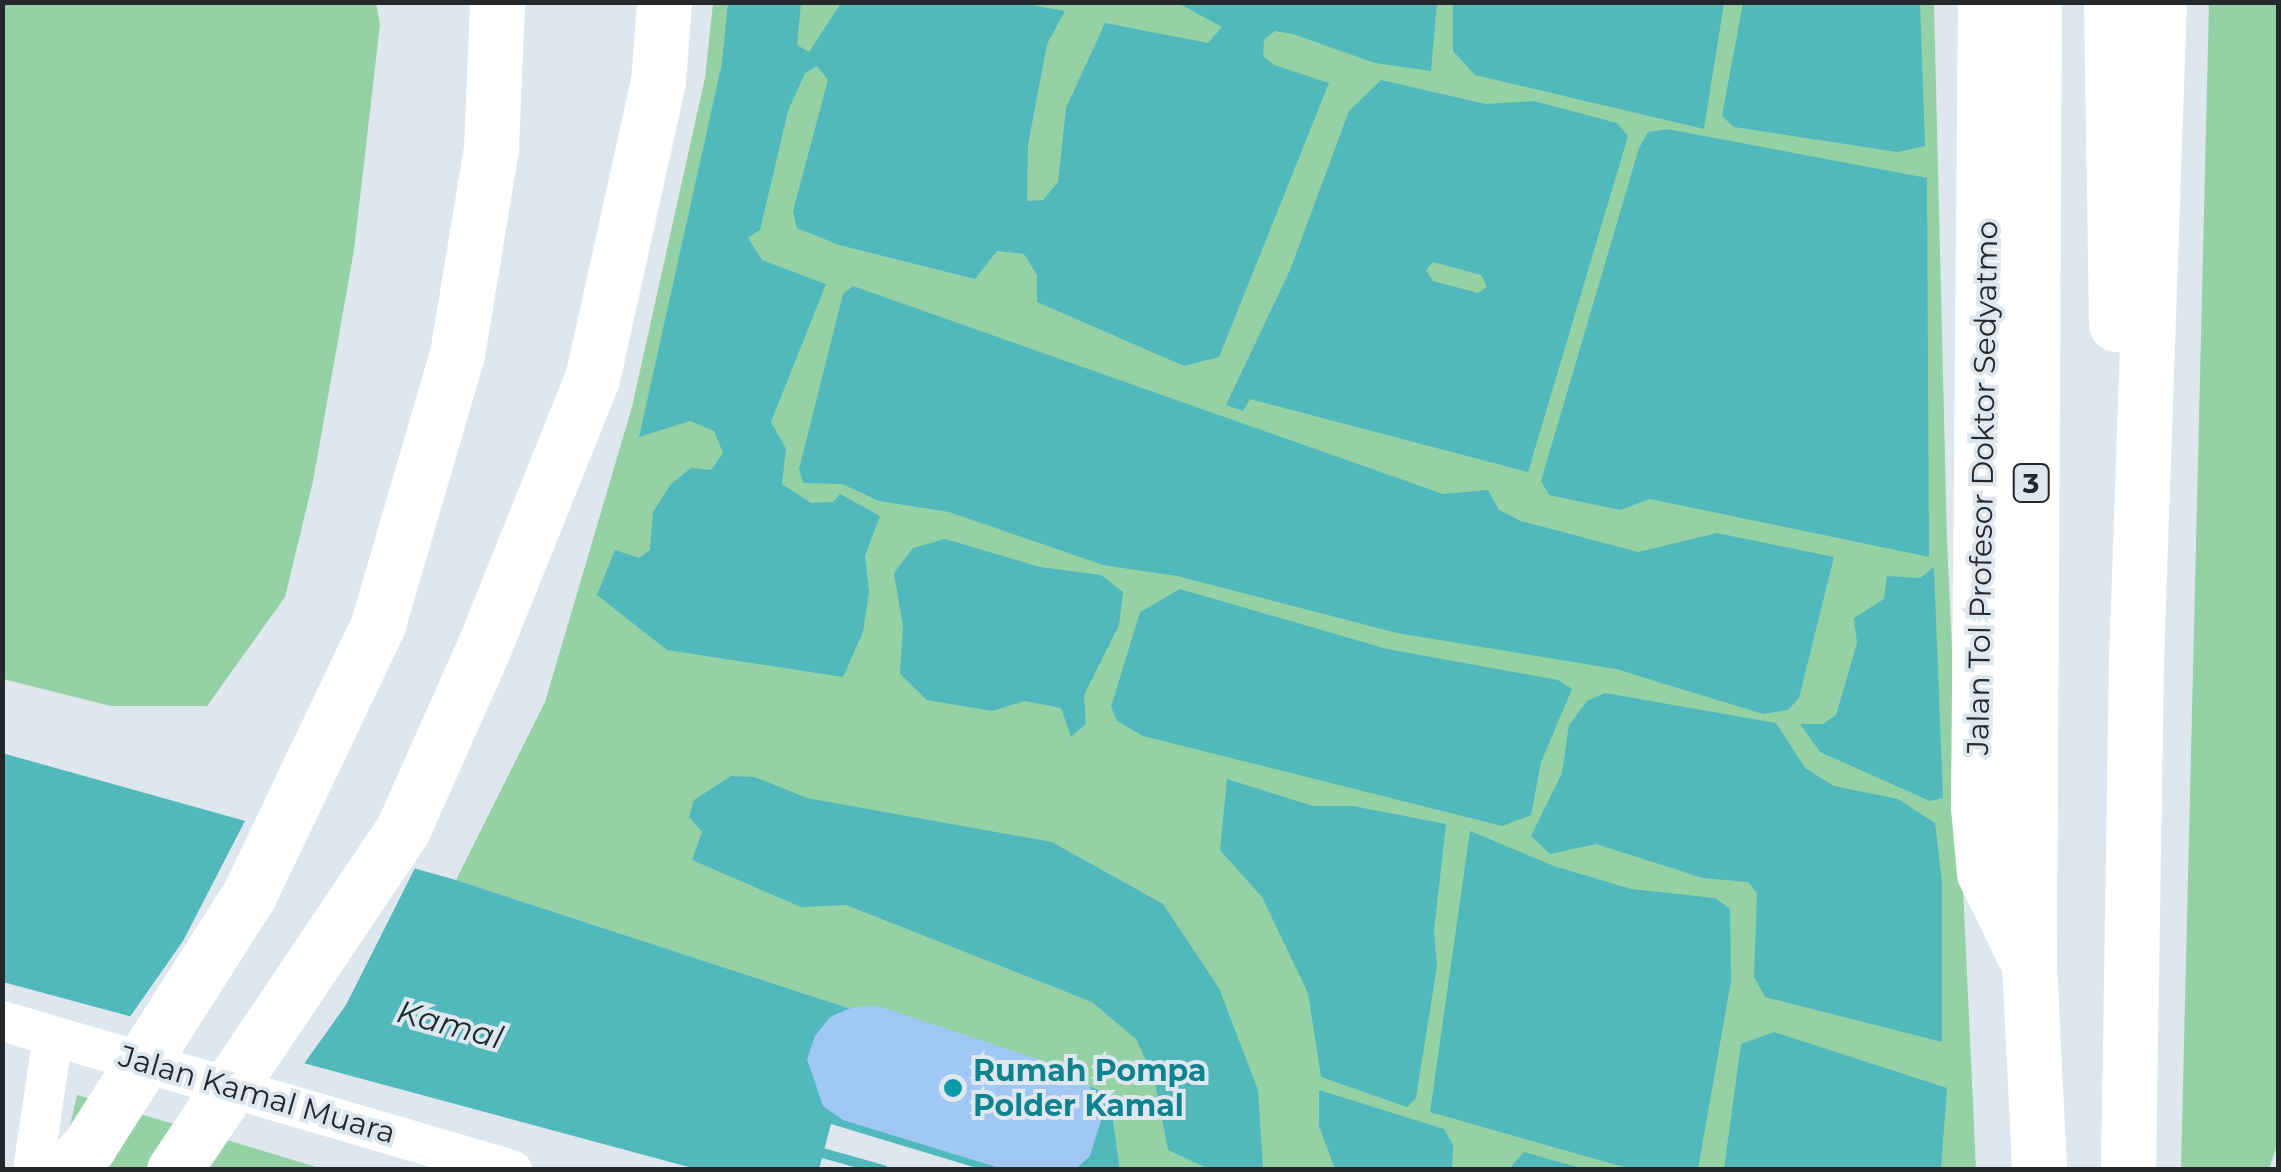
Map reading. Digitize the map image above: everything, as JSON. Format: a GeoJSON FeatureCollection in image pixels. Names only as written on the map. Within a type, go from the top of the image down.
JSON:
{"type":"FeatureCollection","features":[{"type":"Feature","properties":{"kind":"highway"},"geometry":{"type":"LineString","coordinates":[[174,1170],[403,828],[592,379],[658,82],[664,2]]}},
{"type":"Feature","properties":{"kind":"highway","name":"Jalan Tol Profesor Doktor Sedyatmo"},"geometry":{"type":"LineString","coordinates":[[1984,2],[1978,807],[1984,873],[2029,963]]}},
{"type":"Feature","properties":{"kind":"highway","name":"Jalan Tol Profesor Doktor Sedyatmo"},"geometry":{"type":"LineString","coordinates":[[2034,2],[2029,963],[2039,1170]]}},
{"type":"Feature","properties":{"kind":"highway"},"geometry":{"type":"LineString","coordinates":[[2111,2],[2117,344],[2136,660]]}},
{"type":"Feature","properties":{"kind":"highway"},"geometry":{"type":"LineString","coordinates":[[66,1170],[89,1146],[249,895],[378,624],[457,354],[491,148],[495,18]]}},
{"type":"Feature","properties":{"kind":"highway"},"geometry":{"type":"LineString","coordinates":[[2128,1170],[2136,660],[2159,24]]}},
{"type":"Feature","properties":{"kind":"street","name":"Jalan Kamal Muara"},"geometry":{"type":"LineString","coordinates":[[2,1022],[512,1170]]}},
{"type":"Feature","properties":{"kind":"street"},"geometry":{"type":"LineString","coordinates":[[33,1170],[53,1036]]}},
{"type":"Feature","properties":{"kind":"green space"},"geometry":{"type":"Polygon","coordinates":[[[2,3],[376,3],[380,24],[354,250],[313,481],[285,597],[207,706],[111,706],[3,679],[2,3]]]}},
{"type":"Feature","properties":{"kind":"green space"},"geometry":{"type":"Polygon","coordinates":[[[713,3],[1934,3],[1947,540],[1976,1169],[1120,1169],[1109,1093],[456,880],[545,702],[632,407],[705,78],[713,3]]]}},
{"type":"Feature","properties":{"kind":"green space"},"geometry":{"type":"Polygon","coordinates":[[[2209,3],[2278,3],[2278,1142],[2269,1169],[2181,1169],[2209,3]]]}},
{"type":"Feature","properties":{"kind":"green space"},"geometry":{"type":"Polygon","coordinates":[[[77,1095],[323,1169],[60,1170],[77,1095]]]}},
{"type":"Feature","properties":{"kind":"water"},"geometry":{"type":"Polygon","coordinates":[[[728,3],[801,3],[797,45],[809,52],[841,3],[1019,3],[1065,11],[1047,44],[1028,145],[1027,201],[1043,200],[1058,182],[1066,108],[1105,23],[1208,43],[1222,27],[1178,3],[1437,3],[1431,71],[1375,63],[1293,34],[1275,31],[1264,40],[1263,56],[1274,65],[1329,83],[1219,357],[1184,366],[1037,302],[1037,275],[1024,254],[997,251],[975,279],[839,245],[797,228],[793,211],[828,80],[817,66],[805,73],[788,111],[760,230],[748,238],[762,260],[826,284],[771,422],[786,449],[782,484],[811,503],[833,502],[840,494],[880,516],[865,556],[869,592],[863,632],[843,677],[667,650],[597,595],[615,550],[639,558],[650,550],[653,512],[671,484],[691,468],[711,470],[723,453],[714,431],[690,421],[639,437],[722,63],[728,3]]]}},
{"type":"Feature","properties":{"kind":"water"},"geometry":{"type":"Polygon","coordinates":[[[1453,3],[1724,3],[1704,129],[1475,75],[1453,51],[1453,3]]]}},
{"type":"Feature","properties":{"kind":"water"},"geometry":{"type":"Polygon","coordinates":[[[1743,3],[1920,3],[1925,146],[1897,152],[1734,127],[1722,116],[1743,3]]]}},
{"type":"Feature","properties":{"kind":"water"},"geometry":{"type":"Polygon","coordinates":[[[1381,80],[1486,104],[1534,101],[1617,123],[1628,136],[1528,472],[1250,399],[1243,411],[1226,405],[1290,270],[1349,111],[1381,80]],[[1433,262],[1426,270],[1433,281],[1478,293],[1487,287],[1481,275],[1433,262]]]}},
{"type":"Feature","properties":{"kind":"water"},"geometry":{"type":"Polygon","coordinates":[[[1667,129],[1927,178],[1929,557],[1650,499],[1620,510],[1549,495],[1541,481],[1639,148],[1648,132],[1667,129]]]}},
{"type":"Feature","properties":{"kind":"water"},"geometry":{"type":"Polygon","coordinates":[[[853,286],[1443,494],[1488,490],[1499,510],[1521,521],[1638,552],[1717,533],[1834,557],[1799,698],[1788,710],[1763,714],[1616,669],[1397,633],[1177,576],[1103,565],[949,512],[879,501],[842,484],[803,483],[799,469],[843,294],[853,286]]]}},
{"type":"Feature","properties":{"kind":"water"},"geometry":{"type":"Polygon","coordinates":[[[945,539],[1040,567],[1101,575],[1123,592],[1119,625],[1084,695],[1086,724],[1071,737],[1061,708],[1025,701],[992,711],[927,700],[900,674],[903,627],[894,573],[913,548],[945,539]]]}},
{"type":"Feature","properties":{"kind":"water"},"geometry":{"type":"Polygon","coordinates":[[[1934,567],[1943,798],[1930,801],[1820,752],[1800,724],[1823,724],[1836,715],[1857,643],[1854,618],[1884,599],[1887,576],[1920,578],[1934,567]]]}},
{"type":"Feature","properties":{"kind":"water"},"geometry":{"type":"Polygon","coordinates":[[[1180,589],[1387,649],[1558,680],[1572,689],[1541,762],[1531,815],[1502,826],[1143,736],[1117,721],[1111,707],[1140,612],[1180,589]]]}},
{"type":"Feature","properties":{"kind":"water"},"geometry":{"type":"Polygon","coordinates":[[[1605,693],[1776,723],[1805,768],[1834,786],[1898,799],[1935,823],[1942,882],[1942,1042],[1765,997],[1754,977],[1757,893],[1748,882],[1703,878],[1596,844],[1550,854],[1531,836],[1562,773],[1569,725],[1587,701],[1605,693]]]}},
{"type":"Feature","properties":{"kind":"water"},"geometry":{"type":"Polygon","coordinates":[[[2,753],[456,880],[1109,1093],[1120,1169],[980,1169],[831,1124],[819,1169],[696,1169],[3,982],[2,753]]]}},
{"type":"Feature","properties":{"kind":"water"},"geometry":{"type":"Polygon","coordinates":[[[731,776],[755,777],[807,798],[1052,842],[1163,904],[1219,988],[1258,1090],[1263,1169],[1209,1169],[1168,1150],[1154,1077],[1136,1039],[1092,1002],[846,905],[801,907],[692,860],[702,832],[689,817],[694,800],[731,776]]]}},
{"type":"Feature","properties":{"kind":"water"},"geometry":{"type":"Polygon","coordinates":[[[1227,779],[1313,806],[1353,806],[1446,824],[1434,930],[1437,966],[1416,1098],[1407,1107],[1321,1077],[1308,993],[1262,897],[1220,850],[1227,779]]]}},
{"type":"Feature","properties":{"kind":"water"},"geometry":{"type":"Polygon","coordinates":[[[1470,831],[1554,866],[1631,889],[1715,898],[1730,909],[1731,981],[1698,1169],[1631,1169],[1430,1112],[1470,831]]]}},
{"type":"Feature","properties":{"kind":"water"},"geometry":{"type":"Polygon","coordinates":[[[1774,1032],[1947,1088],[1941,1169],[1724,1169],[1741,1044],[1774,1032]]]}},
{"type":"Feature","properties":{"kind":"water"},"geometry":{"type":"Polygon","coordinates":[[[1319,1090],[1444,1129],[1453,1145],[1452,1169],[1335,1169],[1319,1126],[1319,1090]]]}},
{"type":"Feature","properties":{"kind":"water"},"geometry":{"type":"Polygon","coordinates":[[[1524,1152],[1584,1169],[1509,1169],[1524,1152]]]}},
{"type":"Feature","properties":{"kind":"pier"},"geometry":{"type":"Polygon","coordinates":[[[247,817],[417,864],[346,1005],[301,1068],[127,1021],[183,941],[247,817]]]}},
{"type":"Feature","properties":{"kind":"building","name":"Rumah Pompa Polder Kamal"},"geometry":{"type":"Polygon","coordinates":[[[878,1006],[1083,1074],[1103,1114],[1090,1156],[1075,1170],[1006,1170],[843,1120],[823,1106],[807,1059],[815,1036],[830,1017],[853,1007],[878,1006]]]}},
{"type":"Feature","properties":{"kind":"waterway","name":"Kamal"},"geometry":{"type":"LineString","coordinates":[[812,1150],[883,1170]]}},
{"type":"Feature","properties":{"kind":"place","name":"Rumah Pompa Polder Kamal"},"geometry":{"type":"Point","coordinates":[953,1088]}}]}
